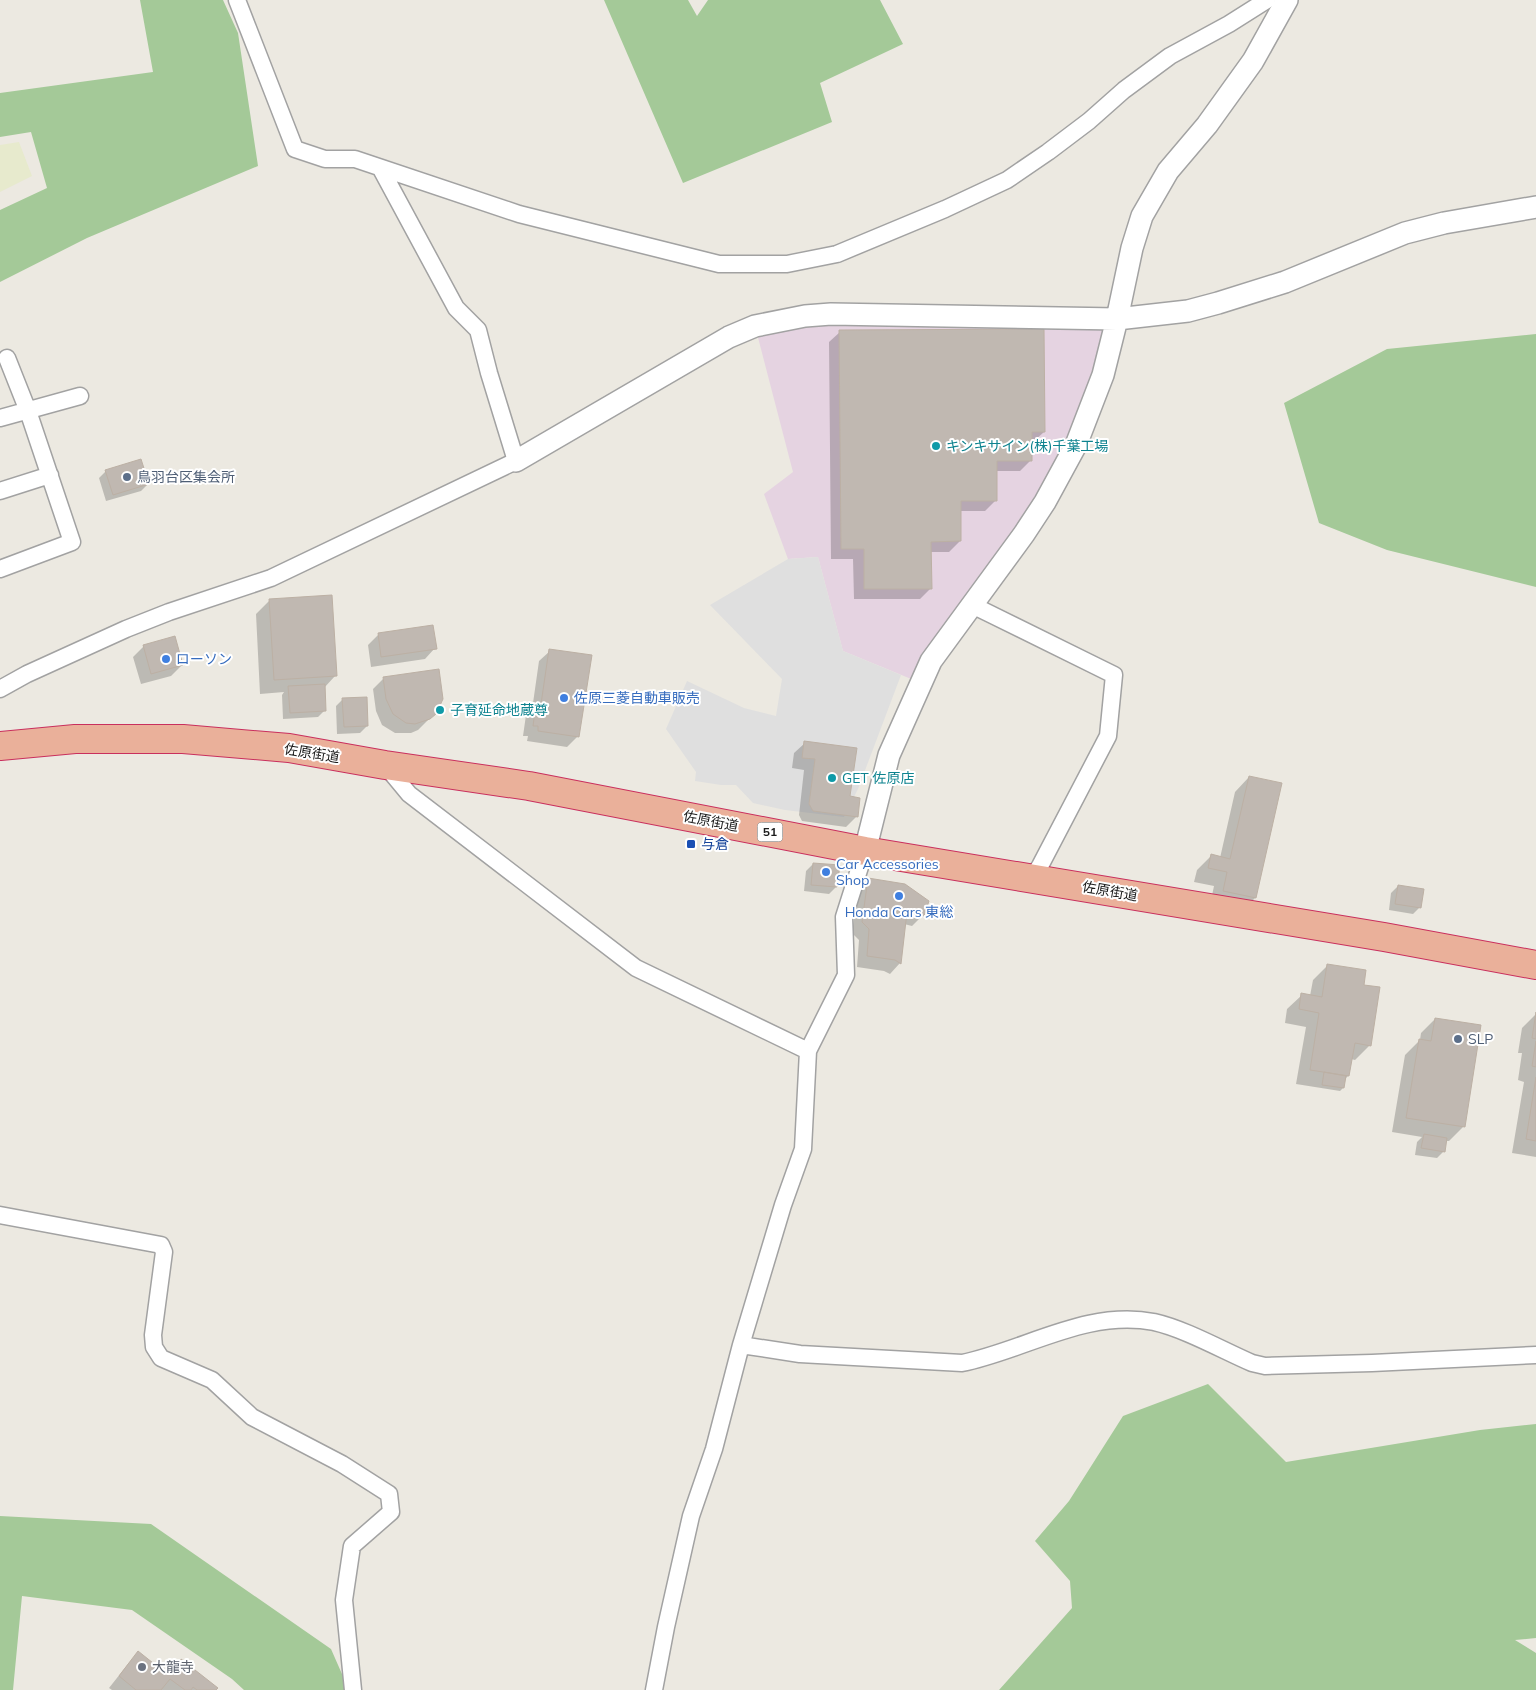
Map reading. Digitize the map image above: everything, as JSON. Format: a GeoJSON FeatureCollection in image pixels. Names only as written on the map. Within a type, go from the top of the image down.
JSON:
{"type":"FeatureCollection","features":[{"type":"Feature","properties":{"kind":"highway","name":"佐原街道"},"geometry":{"type":"LineString","coordinates":[[0,746],[75,740],[183,739],[290,748],[385,765],[529,786],[865,851],[1384,936],[1536,965]]}},
{"type":"Feature","properties":{"kind":"street"},"geometry":{"type":"LineString","coordinates":[[237,0],[295,149],[325,159],[356,159],[519,214],[719,264],[787,264],[837,254],[945,210],[1006,180],[1083,127],[1124,90],[1170,56],[1229,24],[1267,0]]}},
{"type":"Feature","properties":{"kind":"street"},"geometry":{"type":"LineString","coordinates":[[654,1690],[691,1516],[714,1449],[741,1345],[803,1150],[808,1051],[846,975],[844,917],[865,851],[888,755],[931,661],[1024,534],[1045,502],[1076,445],[1103,375],[1132,248],[1142,216],[1168,170],[1207,126],[1253,61],[1287,0]]}},
{"type":"Feature","properties":{"kind":"street"},"geometry":{"type":"LineString","coordinates":[[381,168],[456,308],[478,330],[516,461]]}},
{"type":"Feature","properties":{"kind":"street"},"geometry":{"type":"LineString","coordinates":[[0,689],[27,674],[126,629],[169,612],[271,578],[516,461],[728,337],[755,326],[805,316],[831,314],[1117,319],[1188,311],[1285,282],[1405,232],[1444,223],[1536,207]]}},
{"type":"Feature","properties":{"kind":"street"},"geometry":{"type":"LineString","coordinates":[[0,569],[72,542],[28,410],[7,358]]}},
{"type":"Feature","properties":{"kind":"street"},"geometry":{"type":"LineString","coordinates":[[0,418],[80,396]]}},
{"type":"Feature","properties":{"kind":"street"},"geometry":{"type":"LineString","coordinates":[[0,491],[50,475]]}},
{"type":"Feature","properties":{"kind":"street"},"geometry":{"type":"LineString","coordinates":[[972,605],[1114,675],[1108,736],[1032,878]]}},
{"type":"Feature","properties":{"kind":"street"},"geometry":{"type":"LineString","coordinates":[[385,765],[410,794],[636,968],[808,1051]]}},
{"type":"Feature","properties":{"kind":"street"},"geometry":{"type":"LineString","coordinates":[[0,1215],[161,1244],[164,1252],[153,1335],[154,1347],[161,1358],[212,1380],[252,1417],[342,1464],[389,1494],[391,1512],[352,1546],[344,1600],[353,1690]]}},
{"type":"Feature","properties":{"kind":"street"},"geometry":{"type":"LineString","coordinates":[[741,1345],[800,1354],[962,1363],[978,1360],[1073,1327],[1111,1319],[1154,1322],[1175,1328],[1252,1364],[1264,1366],[1536,1355]]}},
{"type":"Feature","properties":{"kind":"shaded area"},"geometry":{"type":"Polygon","coordinates":[[[1117,319],[1085,423],[921,683],[843,651],[818,557],[788,559],[764,494],[793,472],[755,326],[1117,319]]]}},
{"type":"Feature","properties":{"kind":"shaded area"},"geometry":{"type":"Polygon","coordinates":[[[818,557],[843,651],[901,675],[858,789],[844,817],[785,810],[753,803],[736,785],[695,781],[696,772],[666,729],[687,681],[744,708],[776,716],[782,679],[710,605],[788,559],[818,557]]]}},
{"type":"Feature","properties":{"kind":"green space"},"geometry":{"type":"Polygon","coordinates":[[[140,0],[223,0],[238,33],[258,166],[87,238],[0,282],[0,210],[47,188],[31,132],[0,137],[0,93],[153,72],[140,0]]]}},
{"type":"Feature","properties":{"kind":"green space"},"geometry":{"type":"Polygon","coordinates":[[[604,0],[688,0],[697,16],[708,0],[880,0],[903,44],[820,83],[832,122],[683,183],[604,0]]]}},
{"type":"Feature","properties":{"kind":"green space"},"geometry":{"type":"Polygon","coordinates":[[[19,142],[32,176],[0,192],[0,145],[19,142]]]}},
{"type":"Feature","properties":{"kind":"green space"},"geometry":{"type":"Polygon","coordinates":[[[1536,334],[1536,587],[1387,550],[1319,523],[1284,403],[1387,349],[1536,334]]]}},
{"type":"Feature","properties":{"kind":"green space"},"geometry":{"type":"Polygon","coordinates":[[[1208,1384],[1286,1462],[1480,1430],[1536,1424],[1536,1638],[1515,1640],[1536,1653],[1536,1690],[999,1690],[1072,1608],[1070,1581],[1035,1541],[1069,1501],[1123,1416],[1208,1384]]]}},
{"type":"Feature","properties":{"kind":"green space"},"geometry":{"type":"Polygon","coordinates":[[[0,1516],[151,1524],[331,1649],[349,1690],[244,1690],[232,1679],[132,1610],[22,1596],[13,1690],[0,1690],[0,1516]]]}},
{"type":"Feature","properties":{"kind":"building","name":"キンキサイン(株)千葉工場"},"geometry":{"type":"Polygon","coordinates":[[[1044,329],[1045,432],[1032,432],[1032,461],[997,461],[997,501],[961,501],[961,541],[931,542],[932,589],[864,589],[864,549],[841,549],[839,330],[1044,329]]]}},
{"type":"Feature","properties":{"kind":"building","name":"鳥羽台区集会所"},"geometry":{"type":"Polygon","coordinates":[[[141,459],[149,484],[113,495],[105,470],[141,459]]]}},
{"type":"Feature","properties":{"kind":"building"},"geometry":{"type":"Polygon","coordinates":[[[332,595],[337,676],[274,680],[269,599],[332,595]]]}},
{"type":"Feature","properties":{"kind":"building"},"geometry":{"type":"Polygon","coordinates":[[[433,625],[437,649],[381,657],[378,633],[433,625]]]}},
{"type":"Feature","properties":{"kind":"building"},"geometry":{"type":"Polygon","coordinates":[[[175,636],[183,665],[151,674],[143,645],[175,636]]]}},
{"type":"Feature","properties":{"kind":"building","name":"佐原三菱自動車販売"},"geometry":{"type":"Polygon","coordinates":[[[549,649],[592,655],[579,737],[538,731],[538,726],[533,726],[536,703],[541,704],[549,649]]]}},
{"type":"Feature","properties":{"kind":"building"},"geometry":{"type":"Polygon","coordinates":[[[439,669],[443,699],[436,714],[430,719],[415,724],[406,723],[393,714],[386,699],[383,677],[439,669]]]}},
{"type":"Feature","properties":{"kind":"building"},"geometry":{"type":"Polygon","coordinates":[[[325,684],[326,711],[290,713],[288,686],[325,684]]]}},
{"type":"Feature","properties":{"kind":"building"},"geometry":{"type":"Polygon","coordinates":[[[367,697],[368,726],[344,727],[342,698],[367,697]]]}},
{"type":"Feature","properties":{"kind":"building","name":"GET 佐原店"},"geometry":{"type":"Polygon","coordinates":[[[804,741],[857,748],[850,796],[860,798],[858,817],[813,811],[809,804],[815,759],[802,758],[804,741]]]}},
{"type":"Feature","properties":{"kind":"building"},"geometry":{"type":"Polygon","coordinates":[[[1249,776],[1282,783],[1256,898],[1223,891],[1227,872],[1208,868],[1211,854],[1230,859],[1249,776]]]}},
{"type":"Feature","properties":{"kind":"building"},"geometry":{"type":"Polygon","coordinates":[[[813,863],[840,865],[837,887],[811,885],[813,863]]]}},
{"type":"Feature","properties":{"kind":"building"},"geometry":{"type":"Polygon","coordinates":[[[868,878],[905,884],[929,901],[924,916],[907,912],[901,964],[895,960],[867,956],[869,929],[862,922],[868,878]]]}},
{"type":"Feature","properties":{"kind":"building"},"geometry":{"type":"Polygon","coordinates":[[[1398,885],[1424,889],[1421,908],[1395,904],[1398,885]]]}},
{"type":"Feature","properties":{"kind":"building"},"geometry":{"type":"Polygon","coordinates":[[[1327,964],[1366,970],[1364,985],[1380,987],[1371,1046],[1355,1043],[1349,1076],[1310,1070],[1319,1013],[1299,1009],[1301,993],[1322,997],[1327,964]]]}},
{"type":"Feature","properties":{"kind":"building"},"geometry":{"type":"Polygon","coordinates":[[[1536,1012],[1536,1039],[1532,1038],[1536,1012]]]}},
{"type":"Feature","properties":{"kind":"building"},"geometry":{"type":"Polygon","coordinates":[[[1435,1018],[1481,1025],[1465,1127],[1406,1118],[1419,1039],[1431,1041],[1435,1018]]]}},
{"type":"Feature","properties":{"kind":"building"},"geometry":{"type":"Polygon","coordinates":[[[1536,1041],[1536,1067],[1532,1066],[1536,1041]]]}},
{"type":"Feature","properties":{"kind":"building"},"geometry":{"type":"Polygon","coordinates":[[[1324,1072],[1346,1076],[1344,1088],[1322,1085],[1324,1072]]]}},
{"type":"Feature","properties":{"kind":"building"},"geometry":{"type":"Polygon","coordinates":[[[1536,1077],[1536,1141],[1526,1139],[1536,1077]]]}},
{"type":"Feature","properties":{"kind":"building"},"geometry":{"type":"Polygon","coordinates":[[[1424,1134],[1447,1138],[1445,1152],[1421,1148],[1424,1134]]]}},
{"type":"Feature","properties":{"kind":"building","name":"大龍寺"},"geometry":{"type":"Polygon","coordinates":[[[138,1651],[168,1675],[181,1659],[218,1688],[216,1690],[197,1690],[193,1687],[191,1690],[185,1690],[170,1679],[161,1690],[136,1690],[119,1676],[138,1651]]]}},
{"type":"Feature","properties":{"kind":"place","name":"キンキサイン(株)千葉工場"},"geometry":{"type":"Point","coordinates":[936,446]}},
{"type":"Feature","properties":{"kind":"place","name":"鳥羽台区集会所"},"geometry":{"type":"Point","coordinates":[127,477]}},
{"type":"Feature","properties":{"kind":"place","name":"ローソン"},"geometry":{"type":"Point","coordinates":[166,659]}},
{"type":"Feature","properties":{"kind":"place","name":"佐原三菱自動車販売"},"geometry":{"type":"Point","coordinates":[564,698]}},
{"type":"Feature","properties":{"kind":"place","name":"子育延命地蔵尊"},"geometry":{"type":"Point","coordinates":[440,710]}},
{"type":"Feature","properties":{"kind":"place","name":"GET 佐原店"},"geometry":{"type":"Point","coordinates":[832,778]}},
{"type":"Feature","properties":{"kind":"place","name":"与倉"},"geometry":{"type":"Point","coordinates":[691,844]}},
{"type":"Feature","properties":{"kind":"place","name":"Car Accessories Shop"},"geometry":{"type":"Point","coordinates":[826,872]}},
{"type":"Feature","properties":{"kind":"place","name":"Honda Cars 東総"},"geometry":{"type":"Point","coordinates":[899,896]}},
{"type":"Feature","properties":{"kind":"place","name":"SLP"},"geometry":{"type":"Point","coordinates":[1458,1039]}},
{"type":"Feature","properties":{"kind":"place","name":"大龍寺"},"geometry":{"type":"Point","coordinates":[142,1667]}}]}
